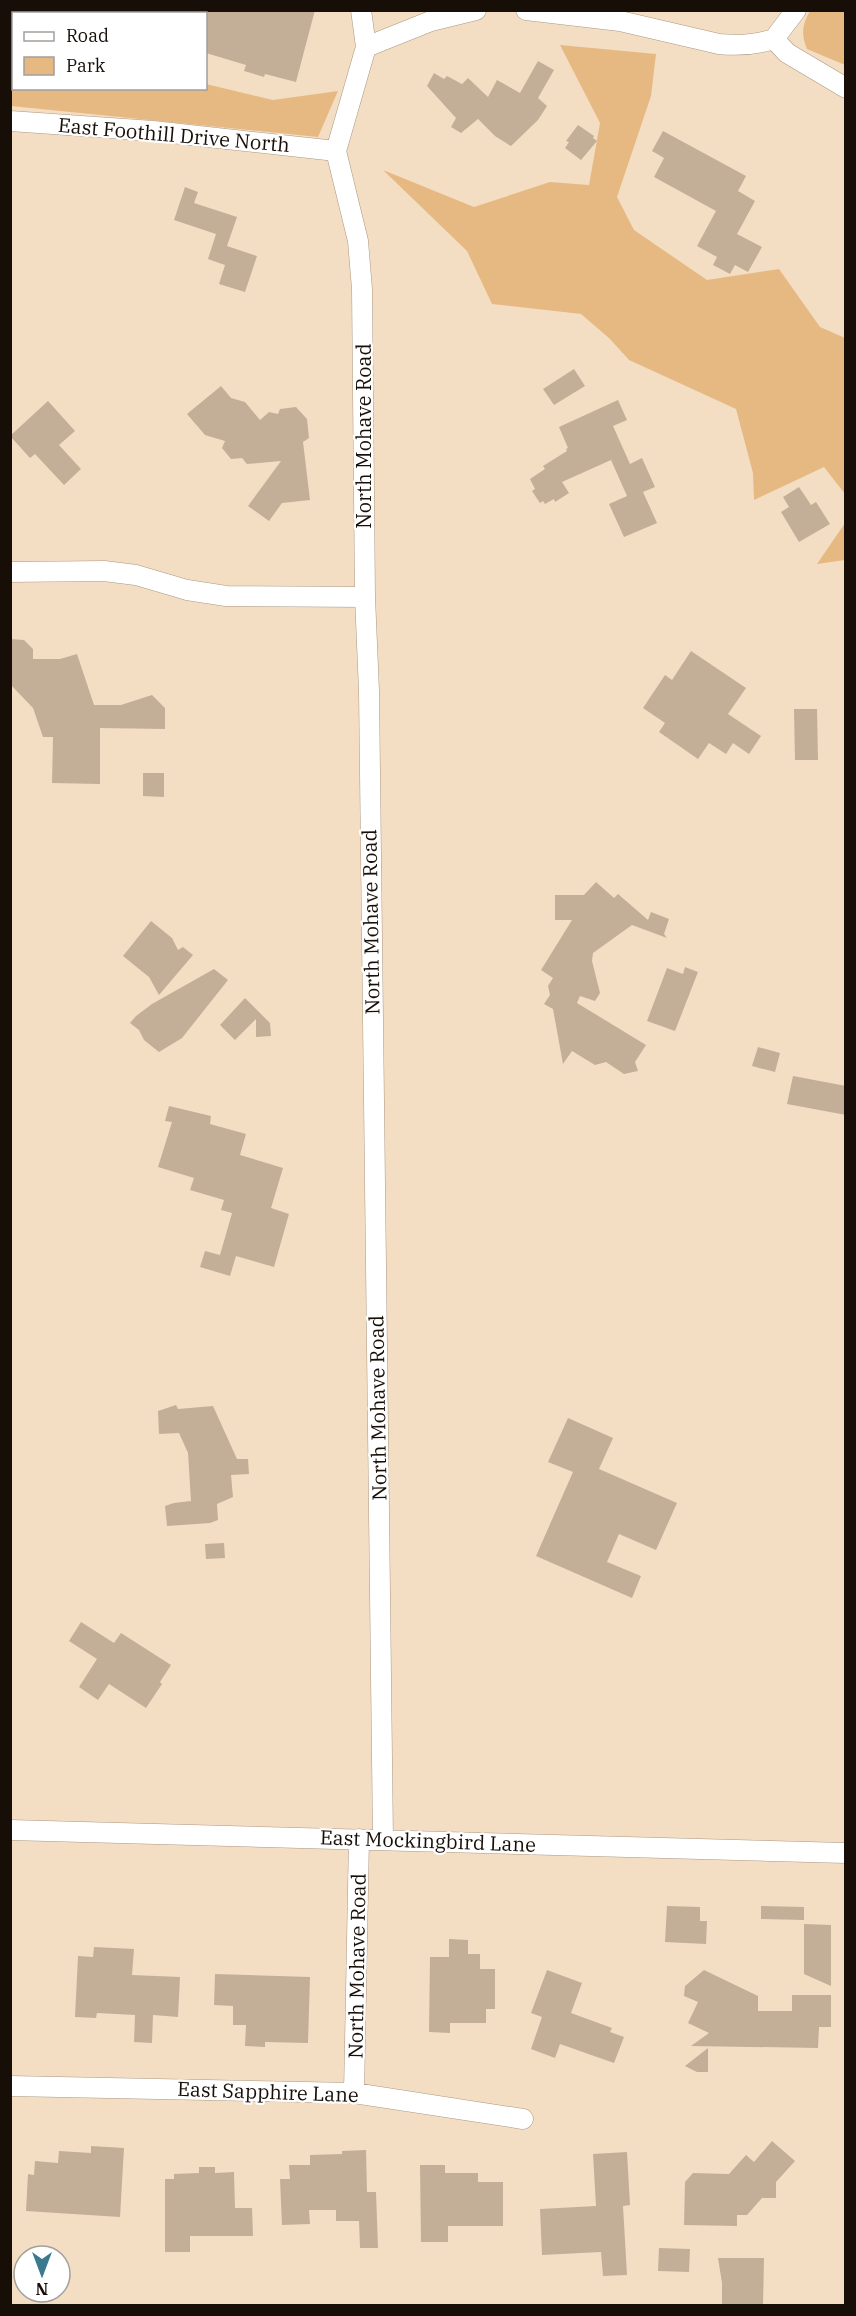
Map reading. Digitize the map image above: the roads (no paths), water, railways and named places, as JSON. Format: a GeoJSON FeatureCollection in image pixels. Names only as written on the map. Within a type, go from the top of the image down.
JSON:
{"type":"FeatureCollection","features":[{"type":"Feature","properties":{"kind":"street"},"geometry":{"type":"LineString","coordinates":[[336,151],[366,47],[361,10]]}},
{"type":"Feature","properties":{"kind":"street"},"geometry":{"type":"LineString","coordinates":[[366,47],[431,21],[476,10]]}},
{"type":"Feature","properties":{"kind":"street"},"geometry":{"type":"LineString","coordinates":[[526,10],[620,21],[719,44],[759,44],[774,39],[796,10]]}},
{"type":"Feature","properties":{"kind":"street"},"geometry":{"type":"LineString","coordinates":[[774,39],[787,53],[846,88]]}},
{"type":"Feature","properties":{"kind":"street","name":"East Foothill Drive North"},"geometry":{"type":"LineString","coordinates":[[10,121],[153,131],[336,151]]}},
{"type":"Feature","properties":{"kind":"street","name":"North Mohave Road"},"geometry":{"type":"LineString","coordinates":[[336,151],[358,241],[362,290],[364,597],[369,691],[383,1840]]}},
{"type":"Feature","properties":{"kind":"street"},"geometry":{"type":"LineString","coordinates":[[10,572],[136,574],[188,590],[226,596],[364,597]]}},
{"type":"Feature","properties":{"kind":"street","name":"East Mockingbird Lane"},"geometry":{"type":"LineString","coordinates":[[10,1830],[846,1853]]}},
{"type":"Feature","properties":{"kind":"street","name":"North Mohave Road"},"geometry":{"type":"LineString","coordinates":[[354,2093],[359,1839]]}},
{"type":"Feature","properties":{"kind":"street","name":"East Sapphire Lane"},"geometry":{"type":"LineString","coordinates":[[10,2086],[354,2093],[523,2119]]}}]}
